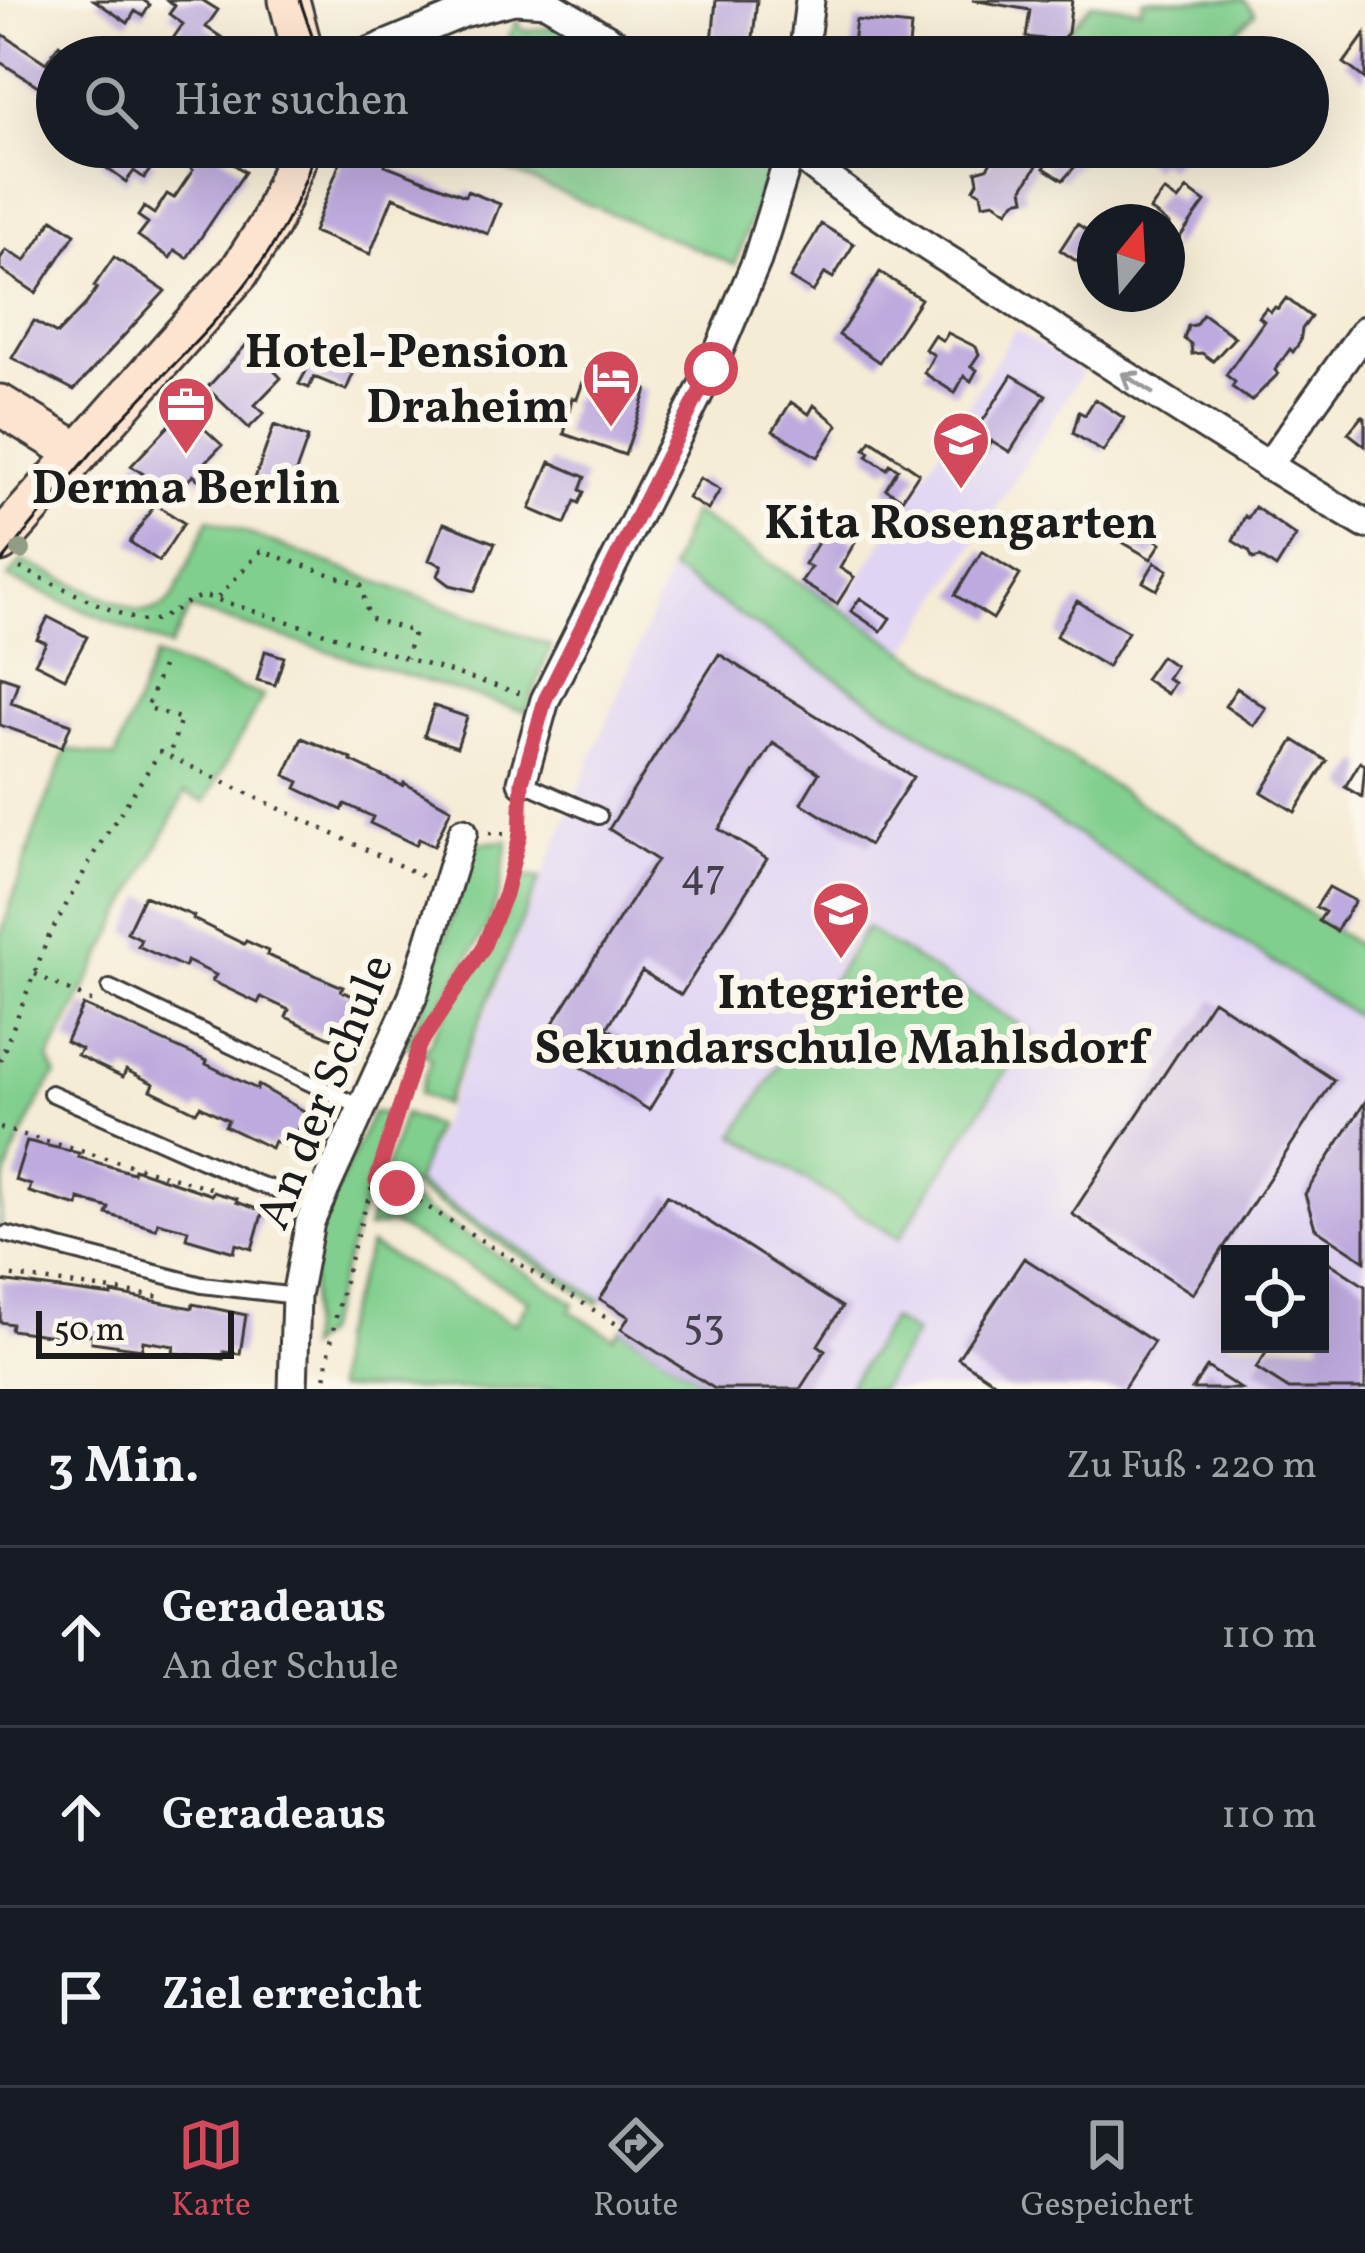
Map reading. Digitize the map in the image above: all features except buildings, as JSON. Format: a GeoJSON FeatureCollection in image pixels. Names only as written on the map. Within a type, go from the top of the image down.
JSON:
{"type":"FeatureCollection","features":[{"type":"Feature","properties":{"kind":"main road"},"geometry":{"type":"LineString","coordinates":[[289,0],[298,36]]}},
{"type":"Feature","properties":{"kind":"main road"},"geometry":{"type":"LineString","coordinates":[[6,554],[77,452],[239,272],[270,224],[293,168]]}},
{"type":"Feature","properties":{"kind":"main road"},"geometry":{"type":"LineString","coordinates":[[0,405],[77,452]]}},
{"type":"Feature","properties":{"kind":"street"},"geometry":{"type":"LineString","coordinates":[[408,36],[463,13],[514,0],[546,2],[603,36]]}},
{"type":"Feature","properties":{"kind":"street"},"geometry":{"type":"LineString","coordinates":[[806,36],[810,0]]}},
{"type":"Feature","properties":{"kind":"street"},"geometry":{"type":"LineString","coordinates":[[522,782],[545,700],[711,369],[757,260],[786,168]]}},
{"type":"Feature","properties":{"kind":"street"},"geometry":{"type":"LineString","coordinates":[[811,168],[1268,466],[1365,524]]}},
{"type":"Feature","properties":{"kind":"street"},"geometry":{"type":"LineString","coordinates":[[1268,466],[1365,330]]}},
{"type":"Feature","properties":{"kind":"street","name":"An der Schule"},"geometry":{"type":"LineString","coordinates":[[293,1389],[296,1296],[310,1222],[413,996],[463,832]]}},
{"type":"Feature","properties":{"kind":"lane"},"geometry":{"type":"LineString","coordinates":[[522,782],[599,816]]}},
{"type":"Feature","properties":{"kind":"lane"},"geometry":{"type":"LineString","coordinates":[[110,988],[363,1108]]}},
{"type":"Feature","properties":{"kind":"lane"},"geometry":{"type":"LineString","coordinates":[[51,1093],[255,1183],[320,1204]]}},
{"type":"Feature","properties":{"kind":"lane"},"geometry":{"type":"LineString","coordinates":[[6,1234],[202,1285],[296,1296]]}},
{"type":"Feature","properties":{"kind":"path"},"geometry":{"type":"LineString","coordinates":[[218,599],[261,551],[361,585],[369,618],[414,632],[406,658]]}},
{"type":"Feature","properties":{"kind":"path"},"geometry":{"type":"LineString","coordinates":[[6,554],[143,621],[166,617],[194,597],[218,599],[545,700]]}},
{"type":"Feature","properties":{"kind":"path"},"geometry":{"type":"LineString","coordinates":[[162,667],[148,707],[181,719],[169,756]]}},
{"type":"Feature","properties":{"kind":"path"},"geometry":{"type":"LineString","coordinates":[[0,1061],[48,938],[89,861],[160,752],[446,887]]}},
{"type":"Feature","properties":{"kind":"path"},"geometry":{"type":"LineString","coordinates":[[419,1046],[482,950],[505,894],[520,835],[522,782]]}},
{"type":"Feature","properties":{"kind":"path"},"geometry":{"type":"LineString","coordinates":[[324,1389],[328,1351],[413,1064]]}},
{"type":"Feature","properties":{"kind":"path"},"geometry":{"type":"LineString","coordinates":[[0,1128],[228,1193]]}},
{"type":"Feature","properties":{"kind":"path"},"geometry":{"type":"LineString","coordinates":[[376,1181],[397,1188],[618,1324]]}},
{"type":"Feature","properties":{"kind":"path"},"geometry":{"type":"LineString","coordinates":[[0,1274],[164,1298]]}},
{"type":"Feature","properties":{"kind":"shaded area","name":"Kita Rosengarten"},"geometry":{"type":"Polygon","coordinates":[[[1015,330],[1082,372],[906,652],[840,609],[1015,330]]]}},
{"type":"Feature","properties":{"kind":"shaded area","name":"Integrierte Sekundarschule Mahlsdorf"},"geometry":{"type":"Polygon","coordinates":[[[670,570],[1365,1022],[1365,1389],[715,1389],[621,1329],[628,1316],[415,1183],[670,570]]]}},
{"type":"Feature","properties":{"kind":"green space"},"geometry":{"type":"Polygon","coordinates":[[[1143,0],[1244,0],[1255,13],[1231,36],[1063,36],[1092,3],[1141,9],[1143,0]]]}},
{"type":"Feature","properties":{"kind":"green space"},"geometry":{"type":"Polygon","coordinates":[[[517,21],[523,31],[557,27],[575,36],[509,36],[517,21]]]}},
{"type":"Feature","properties":{"kind":"green space"},"geometry":{"type":"Polygon","coordinates":[[[502,168],[769,168],[735,265],[502,168]]]}},
{"type":"Feature","properties":{"kind":"green space"},"geometry":{"type":"Polygon","coordinates":[[[692,512],[1365,950],[1365,1022],[670,570],[692,512]]]}},
{"type":"Feature","properties":{"kind":"green space"},"geometry":{"type":"Polygon","coordinates":[[[209,519],[551,646],[526,712],[190,609],[170,647],[8,578],[22,561],[137,611],[157,609],[173,597],[209,519]]]}},
{"type":"Feature","properties":{"kind":"green space"},"geometry":{"type":"Polygon","coordinates":[[[155,656],[263,696],[205,802],[185,793],[49,1059],[56,1074],[8,1170],[0,1241],[0,938],[67,749],[115,758],[155,656]]]}},
{"type":"Feature","properties":{"kind":"green space"},"geometry":{"type":"Polygon","coordinates":[[[508,841],[489,923],[414,1050],[405,1046],[420,1015],[476,843],[508,841]]]}},
{"type":"Feature","properties":{"kind":"green space"},"geometry":{"type":"Polygon","coordinates":[[[521,876],[540,878],[444,1105],[419,1094],[431,1059],[423,1055],[449,1007],[490,949],[521,876]]]}},
{"type":"Feature","properties":{"kind":"green space"},"geometry":{"type":"Polygon","coordinates":[[[866,928],[1031,1032],[899,1239],[735,1135],[866,928]]]}},
{"type":"Feature","properties":{"kind":"green space"},"geometry":{"type":"Polygon","coordinates":[[[373,1112],[392,1114],[323,1333],[306,1348],[317,1231],[373,1112]]]}},
{"type":"Feature","properties":{"kind":"green space"},"geometry":{"type":"Polygon","coordinates":[[[404,1114],[435,1126],[415,1183],[600,1299],[598,1304],[405,1183],[383,1177],[404,1114]]]}},
{"type":"Feature","properties":{"kind":"green space"},"geometry":{"type":"Polygon","coordinates":[[[380,1188],[418,1205],[574,1303],[570,1311],[614,1337],[621,1329],[715,1389],[335,1389],[337,1339],[370,1245],[515,1324],[529,1300],[390,1223],[367,1229],[380,1188]]]}},
{"type":"Feature","properties":{"kind":"green space"},"geometry":{"type":"Polygon","coordinates":[[[891,1319],[915,1334],[880,1389],[847,1389],[891,1319]]]}},
{"type":"Feature","properties":{"kind":"tram line"},"geometry":{"type":"LineString","coordinates":[[300,0],[312,36]]}},
{"type":"Feature","properties":{"kind":"tram line"},"geometry":{"type":"LineString","coordinates":[[0,564],[88,457],[236,296],[284,227],[308,168]]}},
{"type":"Feature","properties":{"kind":"place","name":"Hotel-Pension Draheim"},"geometry":{"type":"Point","coordinates":[611,429]}},
{"type":"Feature","properties":{"kind":"place","name":"Derma Berlin"},"geometry":{"type":"Point","coordinates":[186,456]}},
{"type":"Feature","properties":{"kind":"place","name":"Kita Rosengarten"},"geometry":{"type":"Point","coordinates":[961,491]}},
{"type":"Feature","properties":{"kind":"place","name":"Integrierte Sekundarschule Mahlsdorf"},"geometry":{"type":"Point","coordinates":[841,961]}},
{"type":"Feature","properties":{"kind":"route"},"geometry":{"type":"LineString","coordinates":[[397,1188],[376,1181],[419,1046],[482,950],[505,894],[520,835],[522,782],[545,700],[711,369]]}}]}
